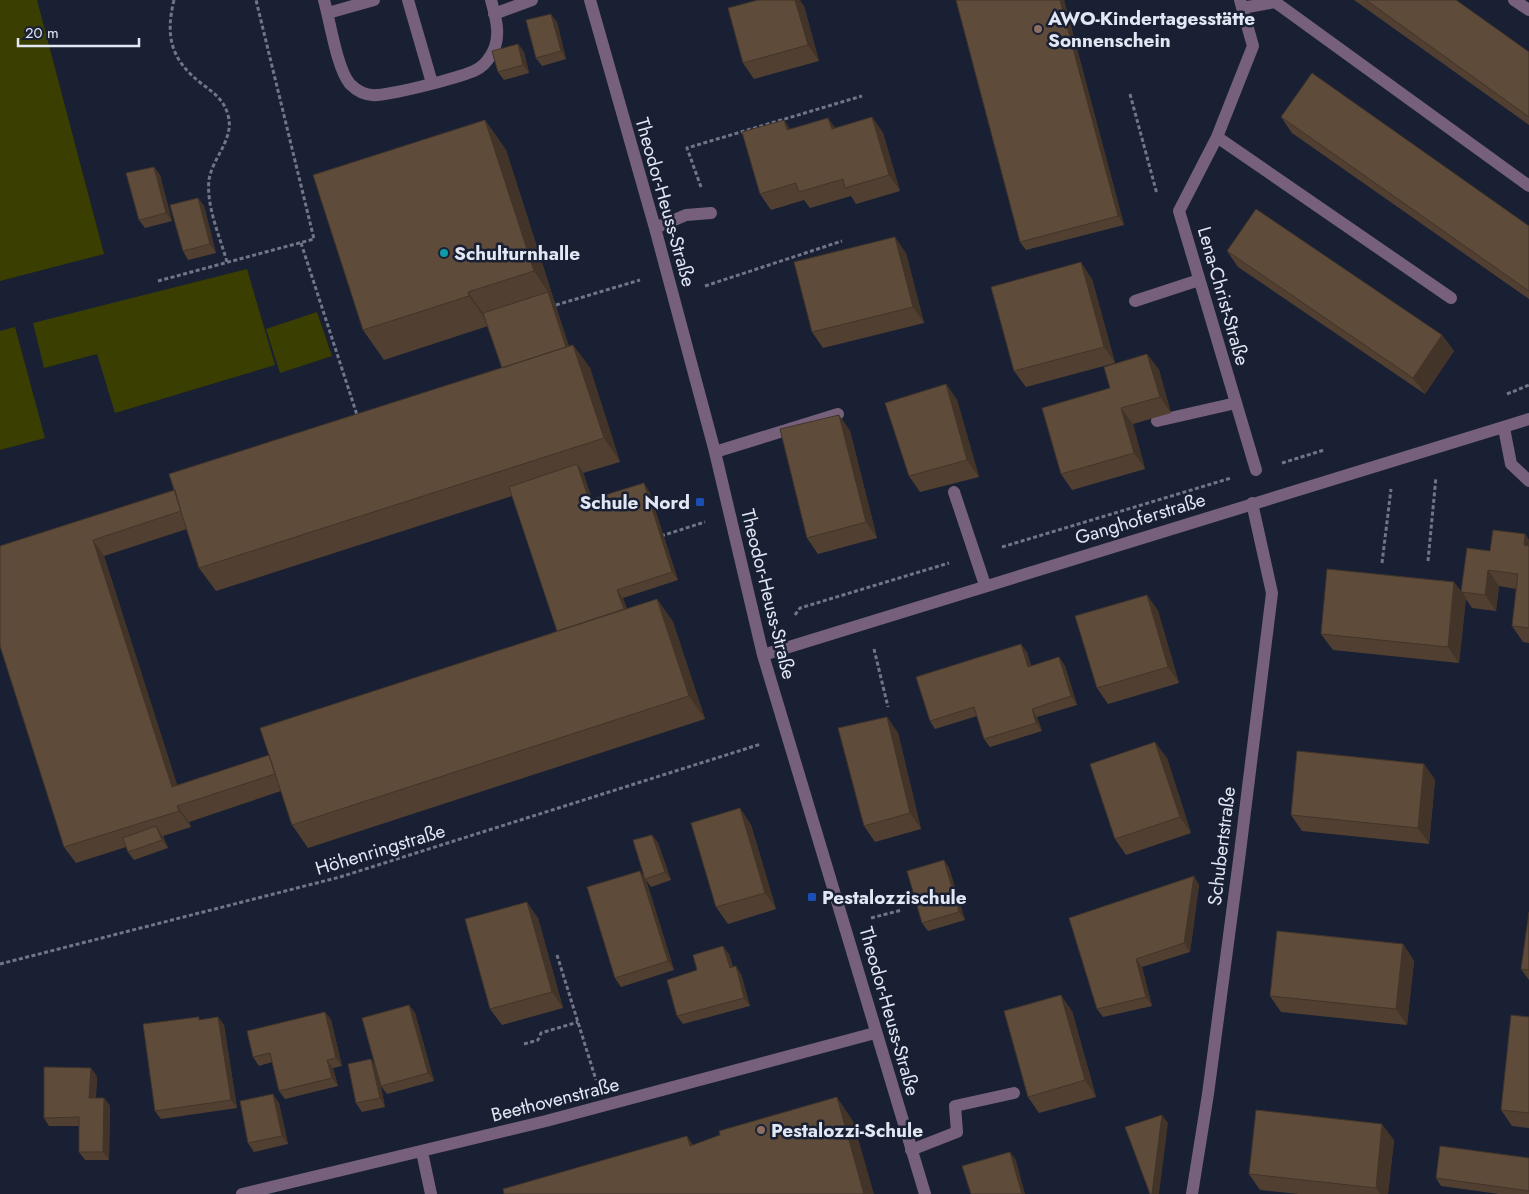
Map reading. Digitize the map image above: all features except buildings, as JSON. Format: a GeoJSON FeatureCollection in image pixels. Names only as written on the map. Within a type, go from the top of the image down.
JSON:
{"type":"FeatureCollection","features":[{"type":"Feature","properties":{"kind":"street"},"geometry":{"type":"LineString","coordinates":[[374,0],[326,6],[343,74],[361,93],[376,95],[432,83],[475,70],[483,65],[492,54],[497,42],[498,28],[491,0]]}},
{"type":"Feature","properties":{"kind":"street"},"geometry":{"type":"LineString","coordinates":[[408,0],[432,83]]}},
{"type":"Feature","properties":{"kind":"street"},"geometry":{"type":"LineString","coordinates":[[494,14],[532,0]]}},
{"type":"Feature","properties":{"kind":"street","name":"Theodor-Heuss-Straße"},"geometry":{"type":"LineString","coordinates":[[590,0],[655,228],[714,452],[763,654],[925,1194]]}},
{"type":"Feature","properties":{"kind":"street"},"geometry":{"type":"LineString","coordinates":[[1514,0],[1529,10]]}},
{"type":"Feature","properties":{"kind":"street","name":"Lena-Christ-Straße"},"geometry":{"type":"LineString","coordinates":[[1256,470],[1179,211],[1217,137],[1253,46],[1241,4],[1275,2],[1529,186]]}},
{"type":"Feature","properties":{"kind":"street"},"geometry":{"type":"LineString","coordinates":[[1217,137],[1451,298]]}},
{"type":"Feature","properties":{"kind":"street"},"geometry":{"type":"LineString","coordinates":[[655,228],[686,215],[711,213]]}},
{"type":"Feature","properties":{"kind":"street"},"geometry":{"type":"LineString","coordinates":[[1135,301],[1199,280]]}},
{"type":"Feature","properties":{"kind":"street"},"geometry":{"type":"LineString","coordinates":[[1156,421],[1236,403]]}},
{"type":"Feature","properties":{"kind":"street"},"geometry":{"type":"LineString","coordinates":[[714,452],[838,414]]}},
{"type":"Feature","properties":{"kind":"street","name":"Ganghoferstraße"},"geometry":{"type":"LineString","coordinates":[[763,654],[1395,458],[1504,428],[1529,419]]}},
{"type":"Feature","properties":{"kind":"street"},"geometry":{"type":"LineString","coordinates":[[1504,428],[1511,464],[1529,481]]}},
{"type":"Feature","properties":{"kind":"street"},"geometry":{"type":"LineString","coordinates":[[954,492],[985,585]]}},
{"type":"Feature","properties":{"kind":"street","name":"Schubertstraße"},"geometry":{"type":"LineString","coordinates":[[1192,1194],[1208,1094],[1240,860],[1272,593],[1252,503]]}},
{"type":"Feature","properties":{"kind":"street","name":"Beethovenstraße"},"geometry":{"type":"LineString","coordinates":[[242,1194],[422,1152],[876,1033]]}},
{"type":"Feature","properties":{"kind":"street"},"geometry":{"type":"LineString","coordinates":[[912,1150],[957,1132],[955,1106],[1014,1093]]}},
{"type":"Feature","properties":{"kind":"street"},"geometry":{"type":"LineString","coordinates":[[422,1152],[431,1194]]}},
{"type":"Feature","properties":{"kind":"path"},"geometry":{"type":"LineString","coordinates":[[174,0],[169,36],[173,51],[184,67],[224,104],[229,118],[229,134],[212,167],[209,181],[211,202],[227,262]]}},
{"type":"Feature","properties":{"kind":"path"},"geometry":{"type":"LineString","coordinates":[[158,281],[314,239],[256,0]]}},
{"type":"Feature","properties":{"kind":"path"},"geometry":{"type":"LineString","coordinates":[[1130,94],[1157,197],[1179,211]]}},
{"type":"Feature","properties":{"kind":"path"},"geometry":{"type":"LineString","coordinates":[[711,213],[687,148],[862,96]]}},
{"type":"Feature","properties":{"kind":"path"},"geometry":{"type":"LineString","coordinates":[[705,286],[842,241]]}},
{"type":"Feature","properties":{"kind":"path"},"geometry":{"type":"LineString","coordinates":[[301,243],[360,422]]}},
{"type":"Feature","properties":{"kind":"path"},"geometry":{"type":"LineString","coordinates":[[556,305],[666,270]]}},
{"type":"Feature","properties":{"kind":"path"},"geometry":{"type":"LineString","coordinates":[[1505,395],[1529,386]]}},
{"type":"Feature","properties":{"kind":"path"},"geometry":{"type":"LineString","coordinates":[[1428,561],[1440,446]]}},
{"type":"Feature","properties":{"kind":"path"},"geometry":{"type":"LineString","coordinates":[[794,616],[800,608],[1331,448]]}},
{"type":"Feature","properties":{"kind":"path"},"geometry":{"type":"LineString","coordinates":[[1382,563],[1395,458]]}},
{"type":"Feature","properties":{"kind":"path"},"geometry":{"type":"LineString","coordinates":[[653,539],[705,521]]}},
{"type":"Feature","properties":{"kind":"path"},"geometry":{"type":"LineString","coordinates":[[868,622],[888,707]]}},
{"type":"Feature","properties":{"kind":"path","name":"Höhenringstraße"},"geometry":{"type":"LineString","coordinates":[[0,964],[340,877],[764,743]]}},
{"type":"Feature","properties":{"kind":"path"},"geometry":{"type":"LineString","coordinates":[[556,955],[598,1086]]}},
{"type":"Feature","properties":{"kind":"path"},"geometry":{"type":"LineString","coordinates":[[524,1044],[538,1040],[541,1033],[578,1022]]}},
{"type":"Feature","properties":{"kind":"shaded area"},"geometry":{"type":"Polygon","coordinates":[[[0,0],[37,0],[104,254],[0,281],[0,0]]]}},
{"type":"Feature","properties":{"kind":"shaded area"},"geometry":{"type":"Polygon","coordinates":[[[247,269],[275,365],[115,413],[97,354],[44,368],[33,323],[247,269]]]}},
{"type":"Feature","properties":{"kind":"shaded area"},"geometry":{"type":"Polygon","coordinates":[[[317,312],[332,356],[280,373],[266,329],[317,312]]]}},
{"type":"Feature","properties":{"kind":"shaded area"},"geometry":{"type":"Polygon","coordinates":[[[15,327],[45,438],[0,450],[0,331],[15,327]]]}},
{"type":"Feature","properties":{"kind":"place","name":"AWO-Kindertagesstätte Sonnenschein"},"geometry":{"type":"Point","coordinates":[1038,29]}},
{"type":"Feature","properties":{"kind":"place","name":"Schulturnhalle"},"geometry":{"type":"Point","coordinates":[444,253]}},
{"type":"Feature","properties":{"kind":"place","name":"Schule Nord"},"geometry":{"type":"Point","coordinates":[700,502]}},
{"type":"Feature","properties":{"kind":"place","name":"Pestalozzischule"},"geometry":{"type":"Point","coordinates":[812,897]}},
{"type":"Feature","properties":{"kind":"place","name":"Pestalozzi-Schule"},"geometry":{"type":"Point","coordinates":[761,1130]}}]}
